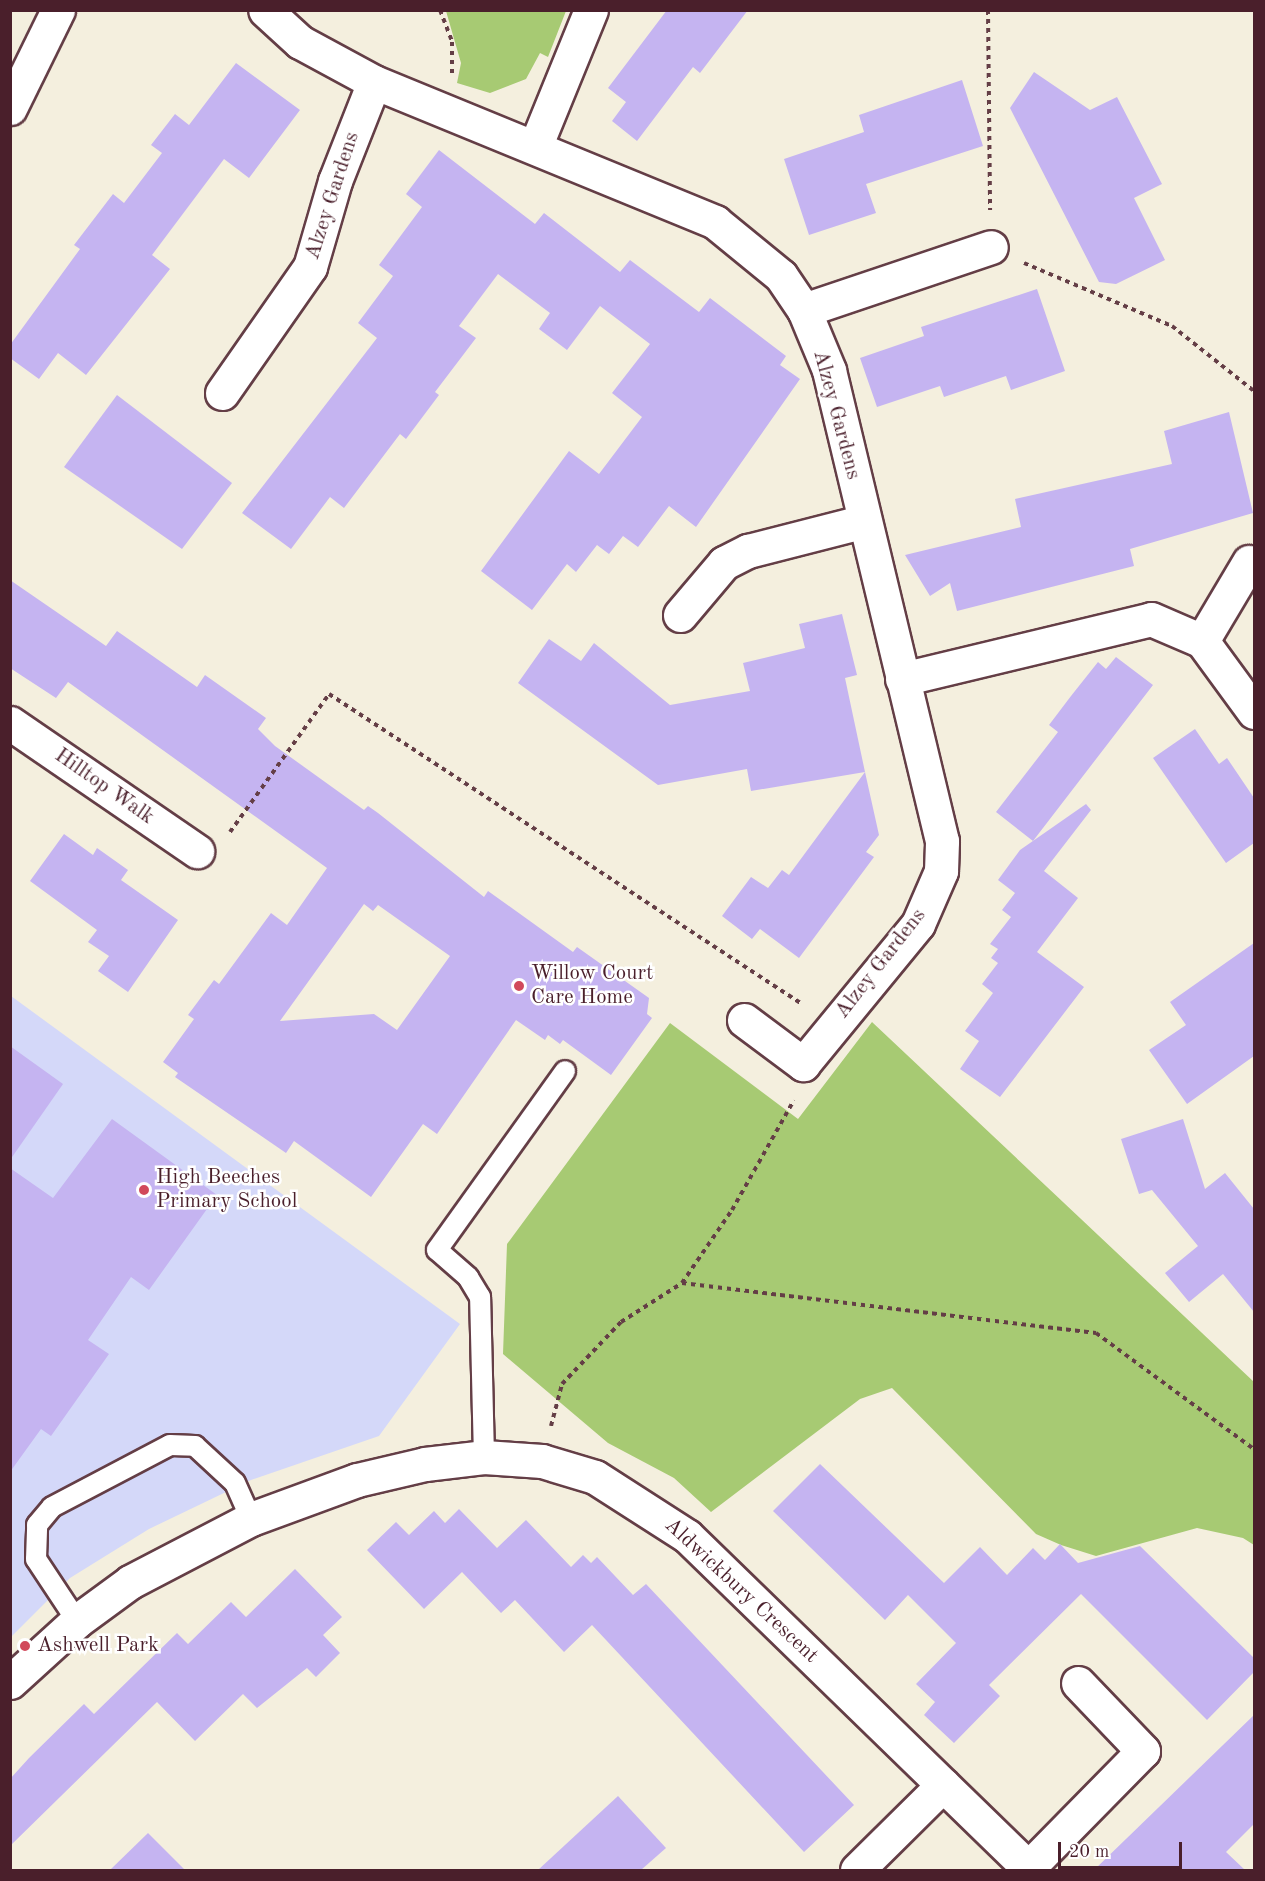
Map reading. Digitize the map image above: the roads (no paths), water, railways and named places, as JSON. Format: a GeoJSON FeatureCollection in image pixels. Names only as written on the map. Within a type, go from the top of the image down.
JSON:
{"type":"FeatureCollection","features":[{"type":"Feature","properties":{"kind":"street"},"geometry":{"type":"LineString","coordinates":[[10,108],[58,10]]}},
{"type":"Feature","properties":{"kind":"street","name":"Alzey Gardens"},"geometry":{"type":"LineString","coordinates":[[265,10],[300,42],[374,82],[440,111],[535,147],[716,222],[781,276],[804,310],[829,370],[862,522],[942,841],[941,871],[918,924],[803,1064],[744,1020]]}},
{"type":"Feature","properties":{"kind":"street"},"geometry":{"type":"LineString","coordinates":[[535,147],[591,10]]}},
{"type":"Feature","properties":{"kind":"street","name":"Alzey Gardens"},"geometry":{"type":"LineString","coordinates":[[222,393],[310,267],[335,181],[374,82]]}},
{"type":"Feature","properties":{"kind":"street"},"geometry":{"type":"LineString","coordinates":[[804,310],[991,247]]}},
{"type":"Feature","properties":{"kind":"street"},"geometry":{"type":"LineString","coordinates":[[680,615],[724,563],[748,551],[862,522]]}},
{"type":"Feature","properties":{"kind":"street"},"geometry":{"type":"LineString","coordinates":[[1202,641],[1249,562]]}},
{"type":"Feature","properties":{"kind":"street"},"geometry":{"type":"LineString","coordinates":[[902,679],[1151,619],[1202,641],[1254,712]]}},
{"type":"Feature","properties":{"kind":"street","name":"Hilltop Walk"},"geometry":{"type":"LineString","coordinates":[[10,723],[197,851]]}},
{"type":"Feature","properties":{"kind":"street","name":"Aldwickbury Crescent"},"geometry":{"type":"LineString","coordinates":[[10,1682],[77,1621],[130,1582],[250,1519],[357,1480],[425,1464],[484,1457],[542,1461],[595,1477],[687,1536],[1029,1869]]}},
{"type":"Feature","properties":{"kind":"street"},"geometry":{"type":"LineString","coordinates":[[1029,1869],[1143,1750],[1078,1683]]}},
{"type":"Feature","properties":{"kind":"street"},"geometry":{"type":"LineString","coordinates":[[857,1870],[943,1785]]}},
{"type":"Feature","properties":{"kind":"lane"},"geometry":{"type":"LineString","coordinates":[[484,1457],[480,1297],[468,1277],[437,1250],[564,1071]]}},
{"type":"Feature","properties":{"kind":"lane"},"geometry":{"type":"LineString","coordinates":[[77,1621],[36,1560],[37,1525],[52,1507],[170,1445],[195,1446],[235,1483],[250,1519]]}},
{"type":"Feature","properties":{"kind":"place","name":"Willow Court Care Home"},"geometry":{"type":"Point","coordinates":[519,986]}},
{"type":"Feature","properties":{"kind":"place","name":"High Beeches Primary School"},"geometry":{"type":"Point","coordinates":[144,1190]}},
{"type":"Feature","properties":{"kind":"place","name":"Ashwell Park"},"geometry":{"type":"Point","coordinates":[25,1646]}}]}
